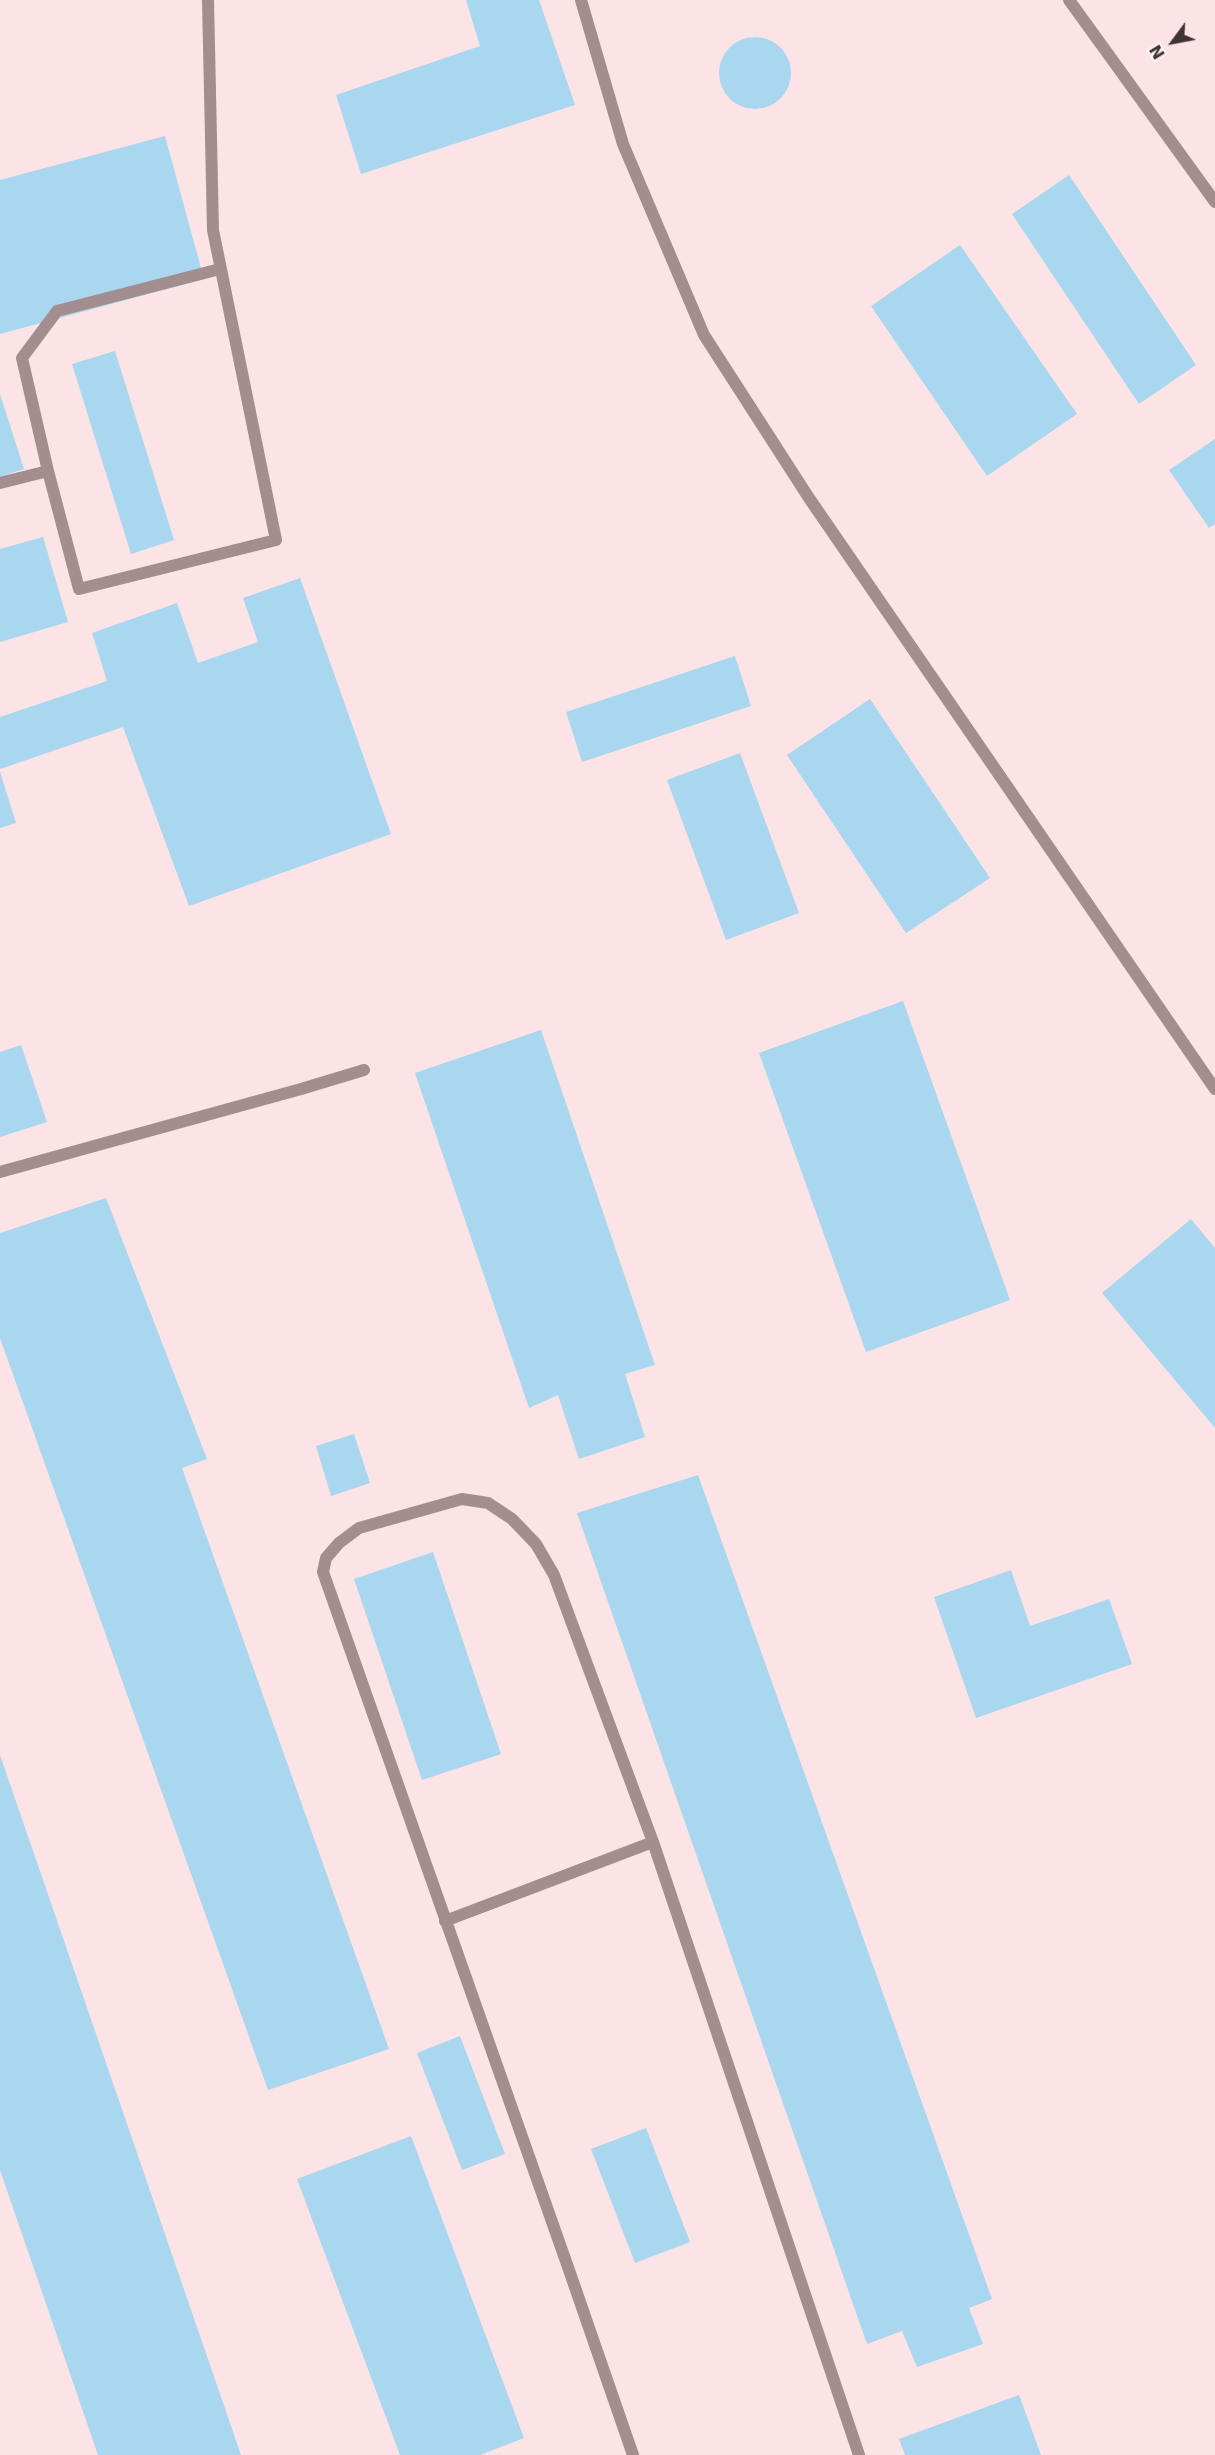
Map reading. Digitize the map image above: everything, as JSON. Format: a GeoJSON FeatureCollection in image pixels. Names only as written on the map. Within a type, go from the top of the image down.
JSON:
{"type":"FeatureCollection","features":[{"type":"Feature","properties":{"kind":"street"},"geometry":{"type":"LineString","coordinates":[[208,0],[213,230],[276,540],[79,589],[48,471],[22,358],[57,311],[220,269]]}},
{"type":"Feature","properties":{"kind":"street"},"geometry":{"type":"LineString","coordinates":[[581,0],[623,144],[704,335],[809,498],[1215,1089]]}},
{"type":"Feature","properties":{"kind":"street"},"geometry":{"type":"LineString","coordinates":[[1069,0],[1215,202]]}},
{"type":"Feature","properties":{"kind":"street"},"geometry":{"type":"LineString","coordinates":[[0,483],[48,471]]}},
{"type":"Feature","properties":{"kind":"street"},"geometry":{"type":"LineString","coordinates":[[0,1172],[364,1070]]}},
{"type":"Feature","properties":{"kind":"street"},"geometry":{"type":"LineString","coordinates":[[633,2455],[531,2157],[445,1921],[323,1572],[326,1558],[339,1543],[359,1528],[462,1499],[488,1503],[512,1519],[536,1544],[554,1575],[653,1842],[859,2455]]}},
{"type":"Feature","properties":{"kind":"street"},"geometry":{"type":"LineString","coordinates":[[445,1921],[653,1842]]}},
{"type":"Feature","properties":{"kind":"building"},"geometry":{"type":"Polygon","coordinates":[[[466,0],[539,0],[575,105],[361,174],[336,95],[480,46],[466,0]]]}},
{"type":"Feature","properties":{"kind":"building"},"geometry":{"type":"Polygon","coordinates":[[[755,37],[775,43],[785,53],[791,73],[785,93],[775,103],[755,109],[735,103],[725,93],[719,73],[725,53],[735,43],[755,37]]]}},
{"type":"Feature","properties":{"kind":"building"},"geometry":{"type":"Polygon","coordinates":[[[165,136],[204,279],[0,334],[0,180],[165,136]]]}},
{"type":"Feature","properties":{"kind":"building"},"geometry":{"type":"Polygon","coordinates":[[[1069,175],[1196,365],[1139,404],[1012,214],[1069,175]]]}},
{"type":"Feature","properties":{"kind":"building"},"geometry":{"type":"Polygon","coordinates":[[[960,245],[1077,414],[987,476],[871,306],[960,245]]]}},
{"type":"Feature","properties":{"kind":"building"},"geometry":{"type":"Polygon","coordinates":[[[115,351],[174,540],[131,554],[72,364],[115,351]]]}},
{"type":"Feature","properties":{"kind":"building"},"geometry":{"type":"Polygon","coordinates":[[[0,394],[24,469],[0,477],[0,394]]]}},
{"type":"Feature","properties":{"kind":"building"},"geometry":{"type":"Polygon","coordinates":[[[1215,439],[1215,524],[1209,528],[1169,470],[1215,439]]]}},
{"type":"Feature","properties":{"kind":"building"},"geometry":{"type":"Polygon","coordinates":[[[43,537],[68,622],[0,642],[0,549],[43,537]]]}},
{"type":"Feature","properties":{"kind":"building"},"geometry":{"type":"Polygon","coordinates":[[[300,578],[391,834],[189,906],[123,727],[0,769],[0,717],[107,681],[92,633],[177,603],[198,663],[258,642],[243,598],[300,578]]]}},
{"type":"Feature","properties":{"kind":"building"},"geometry":{"type":"Polygon","coordinates":[[[735,656],[751,706],[582,762],[566,712],[735,656]]]}},
{"type":"Feature","properties":{"kind":"building"},"geometry":{"type":"Polygon","coordinates":[[[870,699],[990,878],[906,933],[787,755],[870,699]]]}},
{"type":"Feature","properties":{"kind":"building"},"geometry":{"type":"Polygon","coordinates":[[[740,753],[799,913],[726,940],[667,780],[740,753]]]}},
{"type":"Feature","properties":{"kind":"building"},"geometry":{"type":"Polygon","coordinates":[[[0,772],[16,823],[0,828],[0,772]]]}},
{"type":"Feature","properties":{"kind":"building"},"geometry":{"type":"Polygon","coordinates":[[[903,1001],[1010,1300],[866,1352],[759,1053],[903,1001]]]}},
{"type":"Feature","properties":{"kind":"building"},"geometry":{"type":"Polygon","coordinates":[[[541,1030],[655,1365],[625,1374],[645,1437],[579,1459],[558,1395],[529,1408],[415,1073],[541,1030]]]}},
{"type":"Feature","properties":{"kind":"building"},"geometry":{"type":"Polygon","coordinates":[[[21,1045],[47,1122],[0,1137],[0,1052],[21,1045]]]}},
{"type":"Feature","properties":{"kind":"building"},"geometry":{"type":"Polygon","coordinates":[[[106,1198],[207,1459],[182,1468],[389,2049],[268,2090],[0,1338],[0,1233],[106,1198]]]}},
{"type":"Feature","properties":{"kind":"building"},"geometry":{"type":"Polygon","coordinates":[[[1191,1219],[1215,1248],[1215,1428],[1102,1293],[1191,1219]]]}},
{"type":"Feature","properties":{"kind":"building"},"geometry":{"type":"Polygon","coordinates":[[[354,1434],[370,1483],[331,1496],[316,1446],[354,1434]]]}},
{"type":"Feature","properties":{"kind":"building"},"geometry":{"type":"Polygon","coordinates":[[[698,1475],[992,2299],[969,2308],[983,2344],[917,2367],[902,2331],[867,2344],[577,1513],[698,1475]]]}},
{"type":"Feature","properties":{"kind":"building"},"geometry":{"type":"Polygon","coordinates":[[[433,1552],[501,1754],[422,1780],[354,1579],[433,1552]]]}},
{"type":"Feature","properties":{"kind":"building"},"geometry":{"type":"Polygon","coordinates":[[[1011,1570],[1030,1626],[1109,1599],[1132,1664],[976,1718],[934,1597],[1011,1570]]]}},
{"type":"Feature","properties":{"kind":"building"},"geometry":{"type":"Polygon","coordinates":[[[0,1755],[241,2455],[98,2455],[0,2170],[0,1755]]]}},
{"type":"Feature","properties":{"kind":"building"},"geometry":{"type":"Polygon","coordinates":[[[460,2036],[505,2154],[462,2170],[417,2053],[460,2036]]]}},
{"type":"Feature","properties":{"kind":"building"},"geometry":{"type":"Polygon","coordinates":[[[646,2128],[690,2242],[635,2263],[591,2149],[646,2128]]]}},
{"type":"Feature","properties":{"kind":"building"},"geometry":{"type":"Polygon","coordinates":[[[411,2136],[524,2438],[480,2455],[400,2455],[297,2179],[411,2136]]]}},
{"type":"Feature","properties":{"kind":"building"},"geometry":{"type":"Polygon","coordinates":[[[1019,2395],[1041,2455],[905,2455],[899,2439],[1019,2395]]]}}]}
